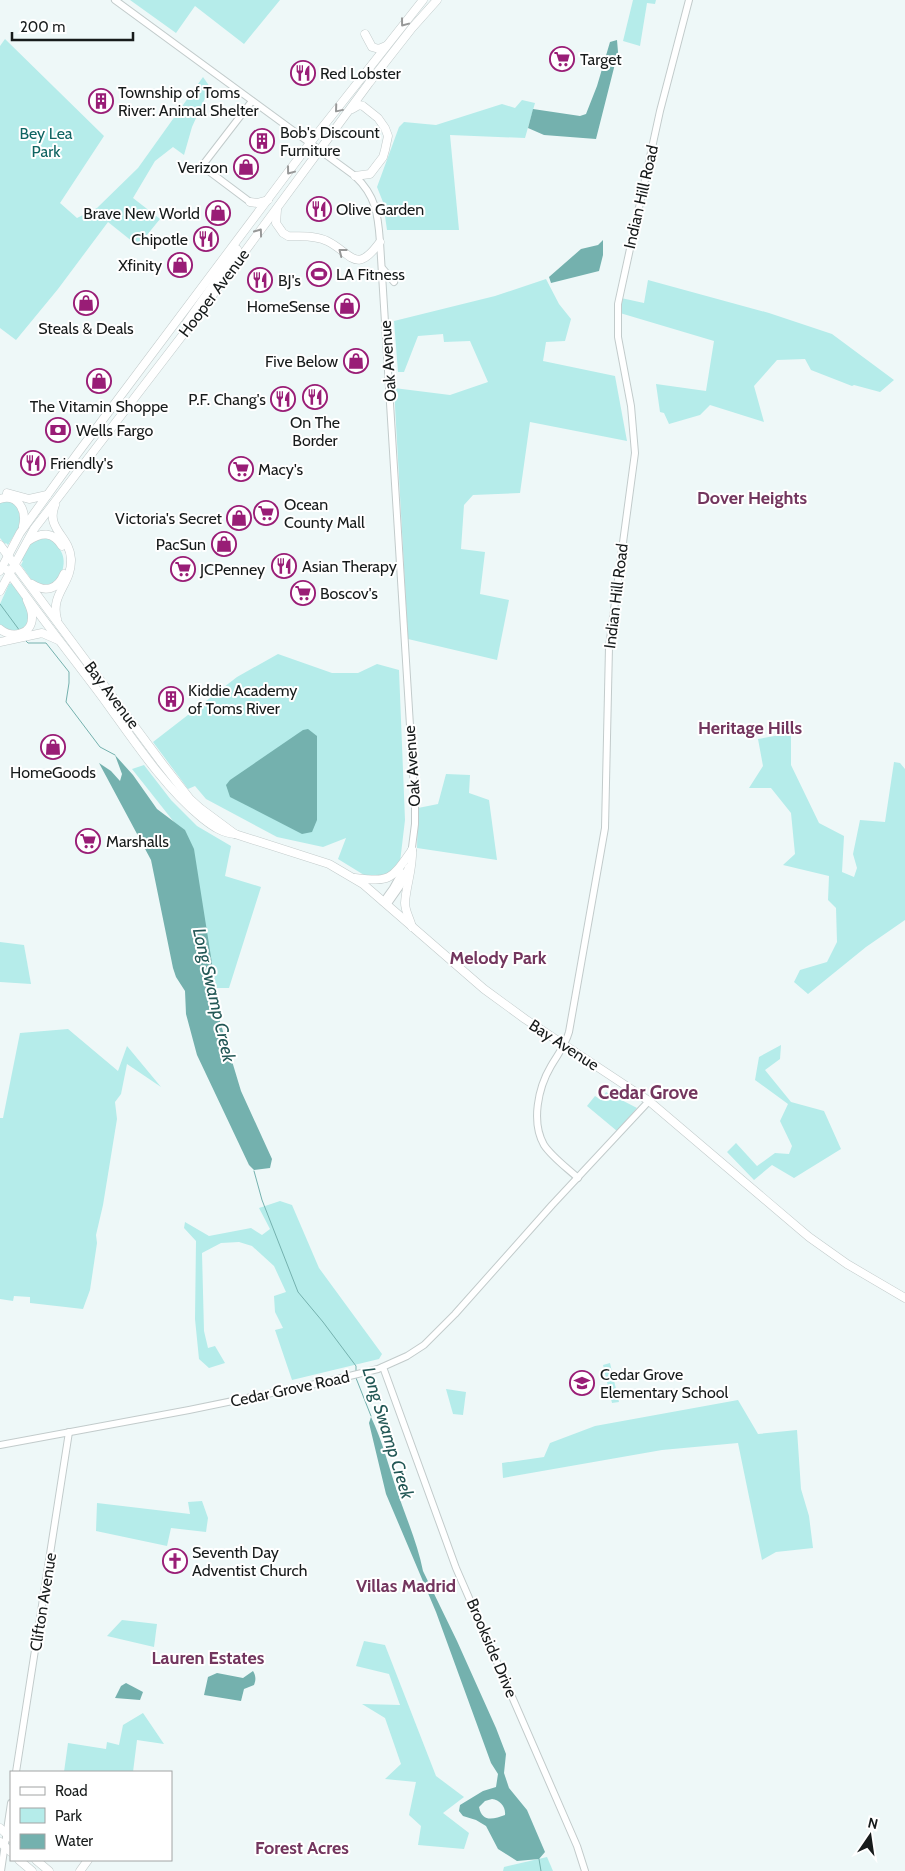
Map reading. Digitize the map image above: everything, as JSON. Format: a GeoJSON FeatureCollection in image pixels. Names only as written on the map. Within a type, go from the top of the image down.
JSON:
{"type":"FeatureCollection","features":[{"type":"Feature","properties":{"kind":"main road","name":"Hooper Avenue"},"geometry":{"type":"LineString","coordinates":[[1,565],[20,533],[48,494],[310,143],[423,0]]}},
{"type":"Feature","properties":{"kind":"main road","name":"Hooper Avenue"},"geometry":{"type":"LineString","coordinates":[[0,591],[24,544],[58,496],[145,385],[412,28],[437,0]]}},
{"type":"Feature","properties":{"kind":"main road"},"geometry":{"type":"LineString","coordinates":[[365,34],[372,47],[379,49],[386,46]]}},
{"type":"Feature","properties":{"kind":"main road"},"geometry":{"type":"LineString","coordinates":[[350,110],[363,106],[378,118],[388,136],[383,157],[370,174],[355,176]]}},
{"type":"Feature","properties":{"kind":"main road"},"geometry":{"type":"LineString","coordinates":[[250,202],[257,204],[269,199]]}},
{"type":"Feature","properties":{"kind":"main road"},"geometry":{"type":"LineString","coordinates":[[250,202],[254,208],[253,221]]}},
{"type":"Feature","properties":{"kind":"main road"},"geometry":{"type":"LineString","coordinates":[[280,203],[275,214],[276,223],[282,232],[288,236],[326,240],[347,256],[356,260],[369,256],[380,242]]}},
{"type":"Feature","properties":{"kind":"main road"},"geometry":{"type":"LineString","coordinates":[[154,372],[154,364],[232,258],[244,233]]}},
{"type":"Feature","properties":{"kind":"main road"},"geometry":{"type":"LineString","coordinates":[[127,389],[145,385]]}},
{"type":"Feature","properties":{"kind":"main road"},"geometry":{"type":"LineString","coordinates":[[68,483],[69,475],[92,444],[94,433]]}},
{"type":"Feature","properties":{"kind":"main road"},"geometry":{"type":"LineString","coordinates":[[0,494],[10,493],[29,499],[48,494]]}},
{"type":"Feature","properties":{"kind":"main road"},"geometry":{"type":"LineString","coordinates":[[58,496],[52,520],[66,543],[71,560],[68,578],[56,602],[55,610],[58,623]]}},
{"type":"Feature","properties":{"kind":"main road"},"geometry":{"type":"LineString","coordinates":[[0,499],[10,498],[22,507],[24,518],[20,533]]}},
{"type":"Feature","properties":{"kind":"main road"},"geometry":{"type":"LineString","coordinates":[[24,544],[42,534],[51,535],[61,544],[66,560],[63,577],[53,588],[41,589],[27,580]]}},
{"type":"Feature","properties":{"kind":"main road","name":"Bay Avenue"},"geometry":{"type":"LineString","coordinates":[[0,545],[106,688],[139,746],[184,801],[214,827],[225,834],[235,834]]}},
{"type":"Feature","properties":{"kind":"main road","name":"Bay Avenue"},"geometry":{"type":"LineString","coordinates":[[1,565],[105,701]]}},
{"type":"Feature","properties":{"kind":"main road"},"geometry":{"type":"LineString","coordinates":[[0,642],[23,635],[29,628],[32,616],[26,596]]}},
{"type":"Feature","properties":{"kind":"main road"},"geometry":{"type":"LineString","coordinates":[[26,596],[50,620],[98,683],[106,688],[108,697],[105,701],[114,705]]}},
{"type":"Feature","properties":{"kind":"main road"},"geometry":{"type":"LineString","coordinates":[[0,629],[13,635],[42,633],[61,642]]}},
{"type":"Feature","properties":{"kind":"main road","name":"Bay Avenue"},"geometry":{"type":"LineString","coordinates":[[114,705],[147,750],[161,762],[190,799],[235,834],[260,844],[329,864],[353,878],[484,988],[525,1019],[649,1101],[809,1237],[847,1264],[905,1298]]}},
{"type":"Feature","properties":{"kind":"main road"},"geometry":{"type":"LineString","coordinates":[[353,878],[373,881],[386,879],[397,871],[412,850]]}},
{"type":"Feature","properties":{"kind":"main road"},"geometry":{"type":"LineString","coordinates":[[412,850],[412,863],[405,902],[413,928]]}},
{"type":"Feature","properties":{"kind":"main road"},"geometry":{"type":"LineString","coordinates":[[0,1828],[9,1836]]}},
{"type":"Feature","properties":{"kind":"main road"},"geometry":{"type":"LineString","coordinates":[[37,1861],[49,1871]]}},
{"type":"Feature","properties":{"kind":"street","name":"Oak Avenue"},"geometry":{"type":"LineString","coordinates":[[115,0],[355,176],[373,199],[376,208],[382,268],[415,806],[412,850],[406,874],[401,885],[385,903]]}},
{"type":"Feature","properties":{"kind":"street","name":"Indian Hill Road"},"geometry":{"type":"LineString","coordinates":[[578,1178],[544,1145],[538,1129],[538,1116],[541,1089],[550,1067],[565,1045],[605,828],[609,647],[635,453],[630,406],[618,337],[618,304],[660,111],[688,0]]}},
{"type":"Feature","properties":{"kind":"street"},"geometry":{"type":"LineString","coordinates":[[242,114],[243,94]]}},
{"type":"Feature","properties":{"kind":"street"},"geometry":{"type":"LineString","coordinates":[[250,202],[202,166],[252,101]]}},
{"type":"Feature","properties":{"kind":"street"},"geometry":{"type":"LineString","coordinates":[[242,114],[261,108]]}},
{"type":"Feature","properties":{"kind":"street"},"geometry":{"type":"LineString","coordinates":[[382,268],[394,282]]}},
{"type":"Feature","properties":{"kind":"street","name":"Cedar Grove Road"},"geometry":{"type":"LineString","coordinates":[[0,1445],[199,1408],[352,1376],[383,1367],[407,1356],[435,1335],[649,1101]]}},
{"type":"Feature","properties":{"kind":"street","name":"Brookside Drive"},"geometry":{"type":"LineString","coordinates":[[383,1367],[456,1568],[577,1846],[585,1871]]}},
{"type":"Feature","properties":{"kind":"street","name":"Clifton Avenue"},"geometry":{"type":"LineString","coordinates":[[16,1771],[68,1432]]}},
{"type":"Feature","properties":{"kind":"street"},"geometry":{"type":"LineString","coordinates":[[1,1871],[9,1836],[10,1822]]}},
{"type":"Feature","properties":{"kind":"green space"},"geometry":{"type":"Polygon","coordinates":[[[130,0],[280,0],[244,44],[195,6],[176,33],[130,0]]]}},
{"type":"Feature","properties":{"kind":"green space"},"geometry":{"type":"Polygon","coordinates":[[[633,0],[656,0],[655,4],[647,3],[640,46],[623,41],[633,0]]]}},
{"type":"Feature","properties":{"kind":"green space","name":"Bey Lea Park"},"geometry":{"type":"Polygon","coordinates":[[[5,39],[104,136],[60,203],[77,218],[97,208],[138,168],[203,77],[210,87],[192,127],[184,155],[173,147],[155,161],[133,198],[160,219],[138,246],[108,222],[58,289],[16,340],[0,328],[0,46],[5,39]]]}},
{"type":"Feature","properties":{"kind":"green space"},"geometry":{"type":"Polygon","coordinates":[[[522,100],[535,103],[525,138],[450,135],[459,230],[387,230],[383,202],[377,187],[399,127],[404,122],[436,125],[502,104],[515,108],[522,100]]]}},
{"type":"Feature","properties":{"kind":"green space"},"geometry":{"type":"Polygon","coordinates":[[[546,279],[559,304],[571,319],[565,341],[546,342],[543,361],[615,376],[627,441],[530,422],[520,493],[473,495],[464,505],[461,549],[485,552],[480,594],[509,600],[497,660],[408,639],[394,388],[450,395],[488,382],[470,341],[444,342],[443,334],[418,336],[404,372],[398,372],[394,321],[495,296],[546,279]]]}},
{"type":"Feature","properties":{"kind":"green space"},"geometry":{"type":"Polygon","coordinates":[[[648,280],[769,313],[832,334],[894,380],[880,392],[852,386],[811,370],[805,359],[777,360],[754,386],[764,422],[710,405],[700,415],[669,424],[664,413],[660,412],[656,384],[706,391],[714,341],[620,313],[621,298],[644,303],[648,280]]]}},
{"type":"Feature","properties":{"kind":"green space"},"geometry":{"type":"Polygon","coordinates":[[[0,501],[12,501],[21,509],[21,524],[8,545],[0,538],[0,501]]]}},
{"type":"Feature","properties":{"kind":"green space"},"geometry":{"type":"Polygon","coordinates":[[[49,537],[61,551],[64,561],[59,580],[46,587],[33,582],[21,565],[23,561],[21,560],[33,540],[49,537]]]}},
{"type":"Feature","properties":{"kind":"green space"},"geometry":{"type":"Polygon","coordinates":[[[12,583],[29,608],[28,623],[22,630],[11,632],[0,625],[0,604],[9,584],[12,583]]]}},
{"type":"Feature","properties":{"kind":"green space"},"geometry":{"type":"Polygon","coordinates":[[[278,654],[332,673],[358,673],[377,664],[399,670],[405,820],[400,862],[389,875],[364,875],[338,859],[346,838],[323,847],[277,837],[206,799],[195,786],[188,789],[153,742],[237,677],[278,654]]]}},
{"type":"Feature","properties":{"kind":"green space"},"geometry":{"type":"Polygon","coordinates":[[[791,733],[791,765],[819,823],[844,836],[842,872],[854,877],[857,868],[853,854],[860,820],[885,822],[894,762],[900,763],[905,769],[905,920],[866,947],[808,994],[794,982],[800,970],[827,962],[837,942],[836,908],[828,900],[829,876],[783,865],[795,854],[791,813],[771,788],[749,788],[763,766],[758,739],[791,733]]]}},
{"type":"Feature","properties":{"kind":"green space"},"geometry":{"type":"Polygon","coordinates":[[[144,765],[171,800],[197,826],[231,846],[225,876],[261,887],[229,988],[213,988],[214,976],[189,841],[132,769],[144,765]]]}},
{"type":"Feature","properties":{"kind":"green space"},"geometry":{"type":"Polygon","coordinates":[[[446,774],[470,775],[469,793],[489,800],[497,860],[417,848],[418,808],[438,804],[446,774]]]}},
{"type":"Feature","properties":{"kind":"green space"},"geometry":{"type":"Polygon","coordinates":[[[0,942],[24,945],[31,984],[0,982],[0,942]]]}},
{"type":"Feature","properties":{"kind":"green space"},"geometry":{"type":"Polygon","coordinates":[[[68,1029],[118,1071],[127,1046],[161,1087],[127,1064],[121,1094],[115,1102],[117,1119],[103,1205],[96,1235],[97,1243],[90,1290],[83,1309],[30,1303],[30,1297],[14,1296],[13,1301],[0,1299],[0,1118],[3,1118],[20,1033],[68,1029]]]}},
{"type":"Feature","properties":{"kind":"green space"},"geometry":{"type":"Polygon","coordinates":[[[781,1045],[780,1059],[765,1070],[791,1102],[824,1111],[841,1149],[794,1178],[772,1165],[754,1180],[727,1152],[736,1143],[757,1166],[775,1153],[789,1154],[792,1146],[780,1121],[788,1104],[755,1080],[759,1057],[781,1045]]]}},
{"type":"Feature","properties":{"kind":"green space"},"geometry":{"type":"Polygon","coordinates":[[[606,1092],[637,1108],[617,1131],[587,1106],[595,1096],[601,1100],[606,1092]]]}},
{"type":"Feature","properties":{"kind":"green space"},"geometry":{"type":"Polygon","coordinates":[[[280,1201],[292,1205],[319,1268],[382,1354],[379,1359],[292,1380],[275,1330],[283,1328],[275,1312],[274,1296],[286,1292],[274,1266],[252,1246],[239,1242],[221,1243],[202,1253],[204,1331],[208,1348],[215,1346],[225,1363],[209,1368],[199,1359],[195,1319],[196,1241],[184,1228],[185,1222],[209,1236],[251,1228],[262,1235],[270,1229],[259,1208],[280,1201]]]}},
{"type":"Feature","properties":{"kind":"green space"},"geometry":{"type":"Polygon","coordinates":[[[610,1363],[619,1402],[612,1403],[603,1365],[610,1363]]]}},
{"type":"Feature","properties":{"kind":"green space"},"geometry":{"type":"Polygon","coordinates":[[[446,1389],[466,1392],[463,1415],[453,1414],[446,1389]]]}},
{"type":"Feature","properties":{"kind":"green space"},"geometry":{"type":"Polygon","coordinates":[[[738,1400],[758,1434],[797,1430],[801,1489],[809,1516],[813,1548],[776,1552],[762,1560],[738,1443],[662,1450],[503,1478],[502,1463],[544,1457],[550,1443],[595,1426],[738,1400]]]}},
{"type":"Feature","properties":{"kind":"green space"},"geometry":{"type":"Polygon","coordinates":[[[202,1501],[208,1518],[206,1532],[171,1528],[167,1546],[96,1531],[97,1503],[190,1514],[188,1502],[202,1501]]]}},
{"type":"Feature","properties":{"kind":"green space"},"geometry":{"type":"Polygon","coordinates":[[[122,1620],[157,1624],[154,1647],[107,1636],[122,1620]]]}},
{"type":"Feature","properties":{"kind":"green space"},"geometry":{"type":"Polygon","coordinates":[[[364,1641],[385,1645],[436,1776],[464,1797],[443,1813],[469,1833],[464,1849],[418,1845],[421,1826],[409,1815],[416,1782],[385,1779],[401,1764],[385,1718],[362,1704],[400,1705],[389,1674],[356,1666],[364,1641]]]}},
{"type":"Feature","properties":{"kind":"green space"},"geometry":{"type":"Polygon","coordinates":[[[143,1713],[164,1744],[137,1740],[133,1771],[64,1771],[68,1743],[106,1749],[107,1742],[119,1745],[123,1725],[143,1713]]]}},
{"type":"Feature","properties":{"kind":"green space"},"geometry":{"type":"Polygon","coordinates":[[[547,1857],[553,1871],[503,1871],[504,1867],[547,1857]]]}},
{"type":"Feature","properties":{"kind":"water"},"geometry":{"type":"Polygon","coordinates":[[[617,40],[618,52],[596,139],[544,135],[528,128],[533,109],[580,116],[586,114],[597,86],[610,42],[617,40]]]}},
{"type":"Feature","properties":{"kind":"water"},"geometry":{"type":"Polygon","coordinates":[[[603,240],[603,255],[599,271],[551,283],[549,277],[581,249],[598,245],[603,240]]]}},
{"type":"Feature","properties":{"kind":"water"},"geometry":{"type":"Polygon","coordinates":[[[308,729],[317,736],[317,820],[312,832],[302,834],[230,797],[226,785],[230,780],[303,730],[308,729]]]}},
{"type":"Feature","properties":{"kind":"water"},"geometry":{"type":"Polygon","coordinates":[[[115,755],[133,775],[157,809],[185,830],[194,849],[214,976],[213,998],[241,1091],[272,1159],[270,1168],[254,1170],[249,1165],[197,1055],[186,1014],[185,991],[176,977],[173,968],[151,860],[99,763],[111,771],[120,781],[122,774],[115,755]]]}},
{"type":"Feature","properties":{"kind":"water"},"geometry":{"type":"Polygon","coordinates":[[[371,1417],[415,1542],[423,1571],[457,1641],[506,1754],[504,1773],[509,1788],[527,1810],[545,1852],[539,1859],[517,1861],[498,1849],[486,1826],[476,1820],[463,1816],[459,1811],[460,1805],[483,1791],[496,1787],[498,1774],[491,1763],[436,1612],[386,1494],[369,1423],[371,1417]],[[495,1800],[485,1801],[479,1807],[486,1818],[505,1815],[500,1802],[495,1800]]]}},
{"type":"Feature","properties":{"kind":"water"},"geometry":{"type":"Polygon","coordinates":[[[253,1671],[255,1675],[254,1685],[244,1689],[241,1701],[204,1695],[208,1677],[217,1673],[243,1678],[253,1671]]]}},
{"type":"Feature","properties":{"kind":"water"},"geometry":{"type":"Polygon","coordinates":[[[126,1683],[143,1692],[140,1700],[115,1698],[121,1686],[126,1683]]]}},
{"type":"Feature","properties":{"kind":"waterway","name":"Long Swamp Creek"},"geometry":{"type":"LineString","coordinates":[[0,604],[20,631]]}},
{"type":"Feature","properties":{"kind":"waterway","name":"Long Swamp Creek"},"geometry":{"type":"LineString","coordinates":[[26,641],[28,643],[46,643],[69,672],[66,702],[100,747],[115,755]]}},
{"type":"Feature","properties":{"kind":"waterway","name":"Long Swamp Creek"},"geometry":{"type":"LineString","coordinates":[[254,1171],[262,1200],[298,1292],[356,1366],[356,1372]]}},
{"type":"Feature","properties":{"kind":"waterway","name":"Long Swamp Creek"},"geometry":{"type":"LineString","coordinates":[[356,1378],[371,1416]]}},
{"type":"Feature","properties":{"kind":"waterway","name":"Long Swamp Creek"},"geometry":{"type":"LineString","coordinates":[[539,1859],[541,1871]]}},
{"type":"Feature","properties":{"kind":"place","name":"Target"},"geometry":{"type":"Point","coordinates":[562,59]}},
{"type":"Feature","properties":{"kind":"place","name":"Red Lobster"},"geometry":{"type":"Point","coordinates":[303,73]}},
{"type":"Feature","properties":{"kind":"place","name":"Township of Toms River: Animal Shelter"},"geometry":{"type":"Point","coordinates":[101,101]}},
{"type":"Feature","properties":{"kind":"place","name":"Bob's Discount Furniture"},"geometry":{"type":"Point","coordinates":[262,141]}},
{"type":"Feature","properties":{"kind":"place","name":"Verizon"},"geometry":{"type":"Point","coordinates":[246,167]}},
{"type":"Feature","properties":{"kind":"place","name":"Olive Garden"},"geometry":{"type":"Point","coordinates":[319,209]}},
{"type":"Feature","properties":{"kind":"place","name":"Brave New World"},"geometry":{"type":"Point","coordinates":[218,213]}},
{"type":"Feature","properties":{"kind":"place","name":"Chipotle"},"geometry":{"type":"Point","coordinates":[206,239]}},
{"type":"Feature","properties":{"kind":"place","name":"Xfinity"},"geometry":{"type":"Point","coordinates":[180,265]}},
{"type":"Feature","properties":{"kind":"place","name":"LA Fitness"},"geometry":{"type":"Point","coordinates":[319,274]}},
{"type":"Feature","properties":{"kind":"place","name":"BJ's"},"geometry":{"type":"Point","coordinates":[260,280]}},
{"type":"Feature","properties":{"kind":"place","name":"Steals & Deals"},"geometry":{"type":"Point","coordinates":[86,303]}},
{"type":"Feature","properties":{"kind":"place","name":"HomeSense"},"geometry":{"type":"Point","coordinates":[347,306]}},
{"type":"Feature","properties":{"kind":"place","name":"Five Below"},"geometry":{"type":"Point","coordinates":[356,361]}},
{"type":"Feature","properties":{"kind":"place","name":"The Vitamin Shoppe"},"geometry":{"type":"Point","coordinates":[99,381]}},
{"type":"Feature","properties":{"kind":"place","name":"On The Border"},"geometry":{"type":"Point","coordinates":[315,397]}},
{"type":"Feature","properties":{"kind":"place","name":"P.F. Chang's"},"geometry":{"type":"Point","coordinates":[283,399]}},
{"type":"Feature","properties":{"kind":"place","name":"Wells Fargo"},"geometry":{"type":"Point","coordinates":[58,430]}},
{"type":"Feature","properties":{"kind":"place","name":"Friendly's"},"geometry":{"type":"Point","coordinates":[33,463]}},
{"type":"Feature","properties":{"kind":"place","name":"Macy's"},"geometry":{"type":"Point","coordinates":[241,469]}},
{"type":"Feature","properties":{"kind":"place","name":"Ocean County Mall"},"geometry":{"type":"Point","coordinates":[266,513]}},
{"type":"Feature","properties":{"kind":"place","name":"Victoria's Secret"},"geometry":{"type":"Point","coordinates":[239,518]}},
{"type":"Feature","properties":{"kind":"place","name":"PacSun"},"geometry":{"type":"Point","coordinates":[224,544]}},
{"type":"Feature","properties":{"kind":"place","name":"Asian Therapy"},"geometry":{"type":"Point","coordinates":[284,566]}},
{"type":"Feature","properties":{"kind":"place","name":"JCPenney"},"geometry":{"type":"Point","coordinates":[183,569]}},
{"type":"Feature","properties":{"kind":"place","name":"Boscov's"},"geometry":{"type":"Point","coordinates":[303,593]}},
{"type":"Feature","properties":{"kind":"place","name":"Kiddie Academy of Toms River"},"geometry":{"type":"Point","coordinates":[171,699]}},
{"type":"Feature","properties":{"kind":"place","name":"HomeGoods"},"geometry":{"type":"Point","coordinates":[53,747]}},
{"type":"Feature","properties":{"kind":"place","name":"Marshalls"},"geometry":{"type":"Point","coordinates":[88,841]}},
{"type":"Feature","properties":{"kind":"place","name":"Cedar Grove Elementary School"},"geometry":{"type":"Point","coordinates":[582,1383]}},
{"type":"Feature","properties":{"kind":"place","name":"Seventh Day Adventist Church"},"geometry":{"type":"Point","coordinates":[175,1561]}},
{"type":"Feature","properties":{"kind":"district","name":"Dover Heights"},"geometry":{"type":"Point","coordinates":[752,498]}},
{"type":"Feature","properties":{"kind":"district","name":"Heritage Hills"},"geometry":{"type":"Point","coordinates":[750,728]}},
{"type":"Feature","properties":{"kind":"district","name":"Melody Park"},"geometry":{"type":"Point","coordinates":[498,958]}},
{"type":"Feature","properties":{"kind":"district","name":"Cedar Grove"},"geometry":{"type":"Point","coordinates":[648,1092]}},
{"type":"Feature","properties":{"kind":"district","name":"Villas Madrid"},"geometry":{"type":"Point","coordinates":[406,1586]}},
{"type":"Feature","properties":{"kind":"district","name":"Lauren Estates"},"geometry":{"type":"Point","coordinates":[208,1658]}},
{"type":"Feature","properties":{"kind":"district","name":"Forest Acres"},"geometry":{"type":"Point","coordinates":[302,1848]}}]}
